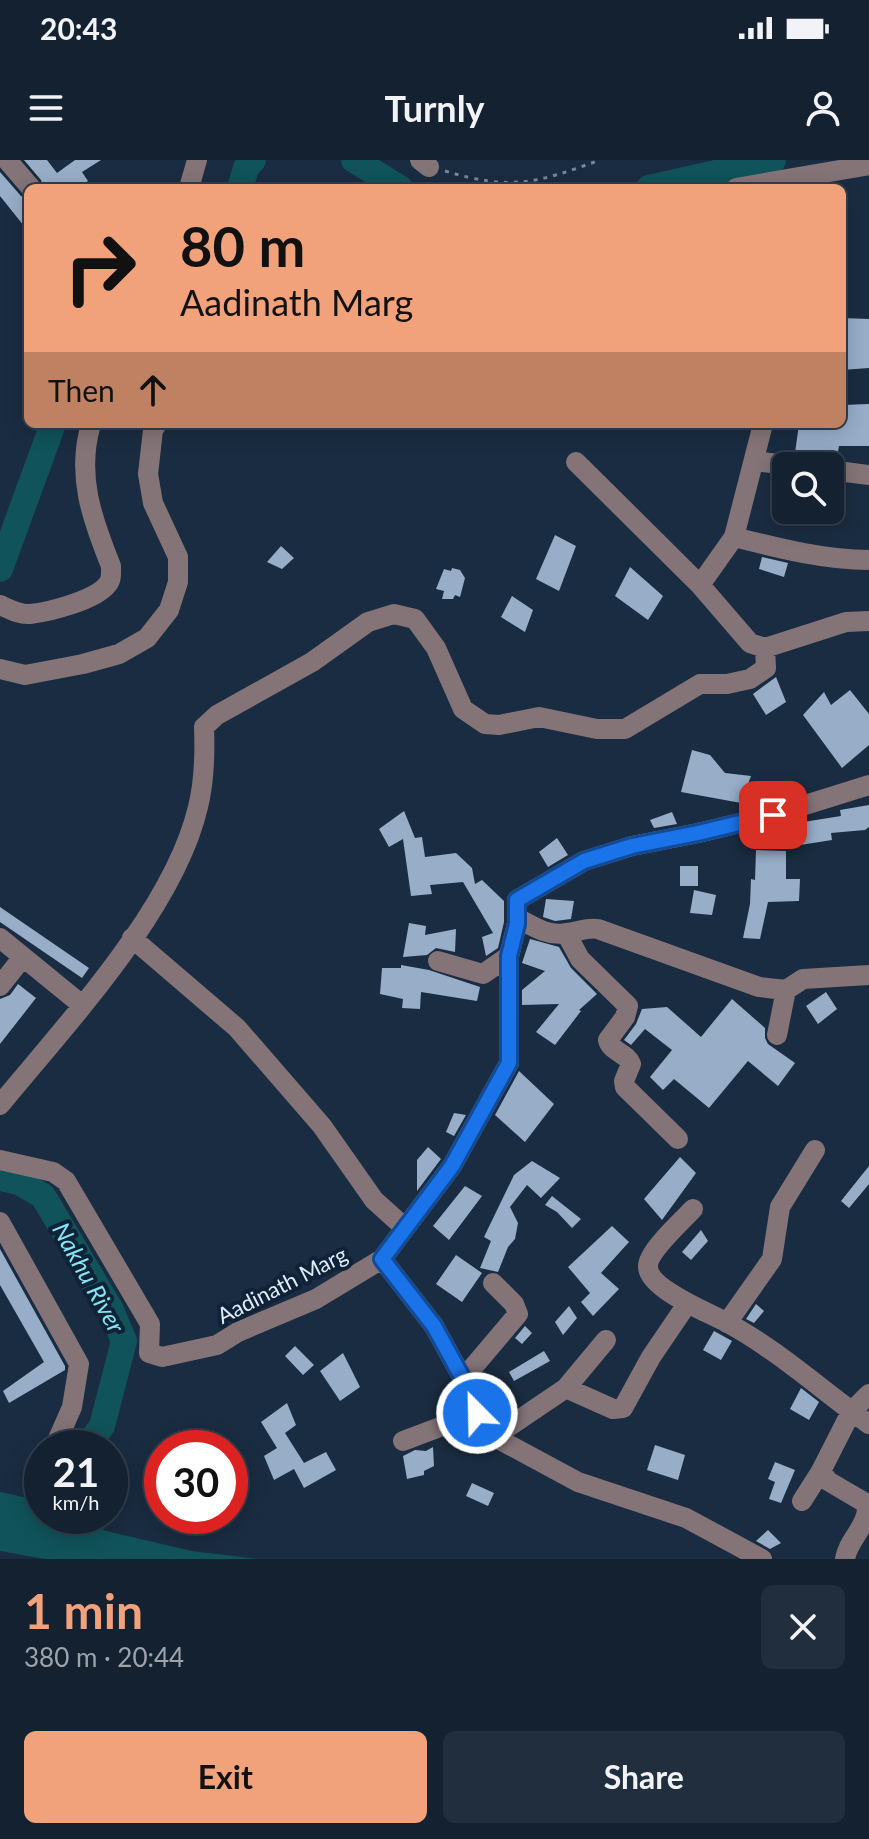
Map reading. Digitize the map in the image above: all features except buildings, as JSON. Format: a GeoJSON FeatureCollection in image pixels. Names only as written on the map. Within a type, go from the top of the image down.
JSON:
{"type":"FeatureCollection","features":[{"type":"Feature","properties":{"kind":"street"},"geometry":{"type":"LineString","coordinates":[[7,160],[28,184]]}},
{"type":"Feature","properties":{"kind":"street"},"geometry":{"type":"LineString","coordinates":[[190,184],[197,160]]}},
{"type":"Feature","properties":{"kind":"street"},"geometry":{"type":"LineString","coordinates":[[759,184],[869,165]]}},
{"type":"Feature","properties":{"kind":"street"},"geometry":{"type":"LineString","coordinates":[[0,605],[27,614],[60,608],[93,595],[108,584],[112,575],[111,566],[91,517],[83,471],[84,446],[90,428]]}},
{"type":"Feature","properties":{"kind":"street"},"geometry":{"type":"LineString","coordinates":[[0,669],[25,675],[119,654],[147,638],[169,610],[178,582],[178,557],[153,503],[148,474],[154,428]]}},
{"type":"Feature","properties":{"kind":"street"},"geometry":{"type":"LineString","coordinates":[[700,585],[734,537],[762,428]]}},
{"type":"Feature","properties":{"kind":"street"},"geometry":{"type":"LineString","coordinates":[[754,461],[772,463]]}},
{"type":"Feature","properties":{"kind":"street"},"geometry":{"type":"LineString","coordinates":[[576,462],[700,585],[750,643],[765,648],[846,622],[869,621]]}},
{"type":"Feature","properties":{"kind":"street"},"geometry":{"type":"LineString","coordinates":[[844,472],[869,475]]}},
{"type":"Feature","properties":{"kind":"street"},"geometry":{"type":"LineString","coordinates":[[734,537],[805,553],[869,560]]}},
{"type":"Feature","properties":{"kind":"street"},"geometry":{"type":"LineString","coordinates":[[0,1105],[82,1005],[150,913],[189,835],[199,804],[204,727],[217,715],[312,662],[368,622],[394,614],[415,619],[436,648],[463,709],[485,724],[499,725],[539,717],[597,729],[625,729],[700,684],[727,684],[750,679],[766,668],[765,648]]}},
{"type":"Feature","properties":{"kind":"street"},"geometry":{"type":"LineString","coordinates":[[869,785],[773,815],[632,846],[584,861],[517,900],[517,921],[545,932],[598,929],[759,987],[786,990],[803,979],[869,975]]}},
{"type":"Feature","properties":{"kind":"street","name":"Aadinath Marg"},"geometry":{"type":"LineString","coordinates":[[0,1160],[53,1172],[66,1181],[150,1324],[149,1353],[162,1357],[217,1345],[238,1332],[316,1299],[382,1259],[452,1166],[509,1063],[509,956],[517,921]]}},
{"type":"Feature","properties":{"kind":"street"},"geometry":{"type":"LineString","coordinates":[[566,933],[580,959],[628,1006],[625,1017],[608,1040],[609,1045],[630,1060],[631,1069],[624,1081],[625,1087],[678,1139]]}},
{"type":"Feature","properties":{"kind":"street"},"geometry":{"type":"LineString","coordinates":[[0,938],[82,1005]]}},
{"type":"Feature","properties":{"kind":"street"},"geometry":{"type":"LineString","coordinates":[[132,938],[237,1028],[322,1126],[374,1200],[405,1228]]}},
{"type":"Feature","properties":{"kind":"street"},"geometry":{"type":"LineString","coordinates":[[438,961],[483,974],[509,956]]}},
{"type":"Feature","properties":{"kind":"street"},"geometry":{"type":"LineString","coordinates":[[0,986],[23,957]]}},
{"type":"Feature","properties":{"kind":"street"},"geometry":{"type":"LineString","coordinates":[[777,1035],[786,990]]}},
{"type":"Feature","properties":{"kind":"street"},"geometry":{"type":"LineString","coordinates":[[727,1323],[772,1259],[780,1207],[815,1150]]}},
{"type":"Feature","properties":{"kind":"street"},"geometry":{"type":"LineString","coordinates":[[693,1209],[651,1256],[647,1266],[650,1276],[687,1304],[727,1323],[810,1377],[869,1424]]}},
{"type":"Feature","properties":{"kind":"street"},"geometry":{"type":"LineString","coordinates":[[0,1222],[79,1364],[72,1407],[62,1430]]}},
{"type":"Feature","properties":{"kind":"street"},"geometry":{"type":"LineString","coordinates":[[382,1259],[434,1326],[463,1379],[482,1426],[489,1434],[578,1482],[686,1518],[762,1559]]}},
{"type":"Feature","properties":{"kind":"street"},"geometry":{"type":"LineString","coordinates":[[463,1379],[518,1314],[514,1304],[493,1283]]}},
{"type":"Feature","properties":{"kind":"street"},"geometry":{"type":"LineString","coordinates":[[566,1388],[613,1409],[623,1408],[651,1357],[687,1304]]}},
{"type":"Feature","properties":{"kind":"street"},"geometry":{"type":"LineString","coordinates":[[489,1434],[498,1434],[566,1388],[606,1340]]}},
{"type":"Feature","properties":{"kind":"street"},"geometry":{"type":"LineString","coordinates":[[802,1501],[851,1412],[869,1394]]}},
{"type":"Feature","properties":{"kind":"street"},"geometry":{"type":"LineString","coordinates":[[403,1441],[477,1413]]}},
{"type":"Feature","properties":{"kind":"street"},"geometry":{"type":"LineString","coordinates":[[821,1471],[828,1481],[867,1504],[866,1519],[847,1549],[845,1559]]}},
{"type":"Feature","properties":{"kind":"path"},"geometry":{"type":"LineString","coordinates":[[515,184],[540,180],[600,160]]}},
{"type":"Feature","properties":{"kind":"path"},"geometry":{"type":"LineString","coordinates":[[425,163],[467,178],[503,184]]}},
{"type":"Feature","properties":{"kind":"shaded area"},"geometry":{"type":"Polygon","coordinates":[[[0,1492],[24,1497],[24,1534],[119,1534],[192,1551],[258,1559],[45,1559],[0,1551],[0,1492]]]}},
{"type":"Feature","properties":{"kind":"waterway","name":"Nakhu River"},"geometry":{"type":"LineString","coordinates":[[241,184],[246,168],[253,160]]}},
{"type":"Feature","properties":{"kind":"waterway","name":"Nakhu River"},"geometry":{"type":"LineString","coordinates":[[354,160],[393,184]]}},
{"type":"Feature","properties":{"kind":"waterway","name":"Nakhu River"},"geometry":{"type":"LineString","coordinates":[[667,184],[773,160]]}},
{"type":"Feature","properties":{"kind":"waterway","name":"Nakhu River"},"geometry":{"type":"LineString","coordinates":[[0,569],[52,428]]}},
{"type":"Feature","properties":{"kind":"waterway","name":"Nakhu River"},"geometry":{"type":"LineString","coordinates":[[0,1178],[19,1182],[43,1196],[111,1310],[124,1341],[99,1430]]}},
{"type":"Feature","properties":{"kind":"route"},"geometry":{"type":"LineString","coordinates":[[477,1413],[463,1379],[434,1326],[382,1259],[452,1166],[509,1063],[509,956],[517,924],[517,900],[584,861],[632,846],[773,815]]}}]}
